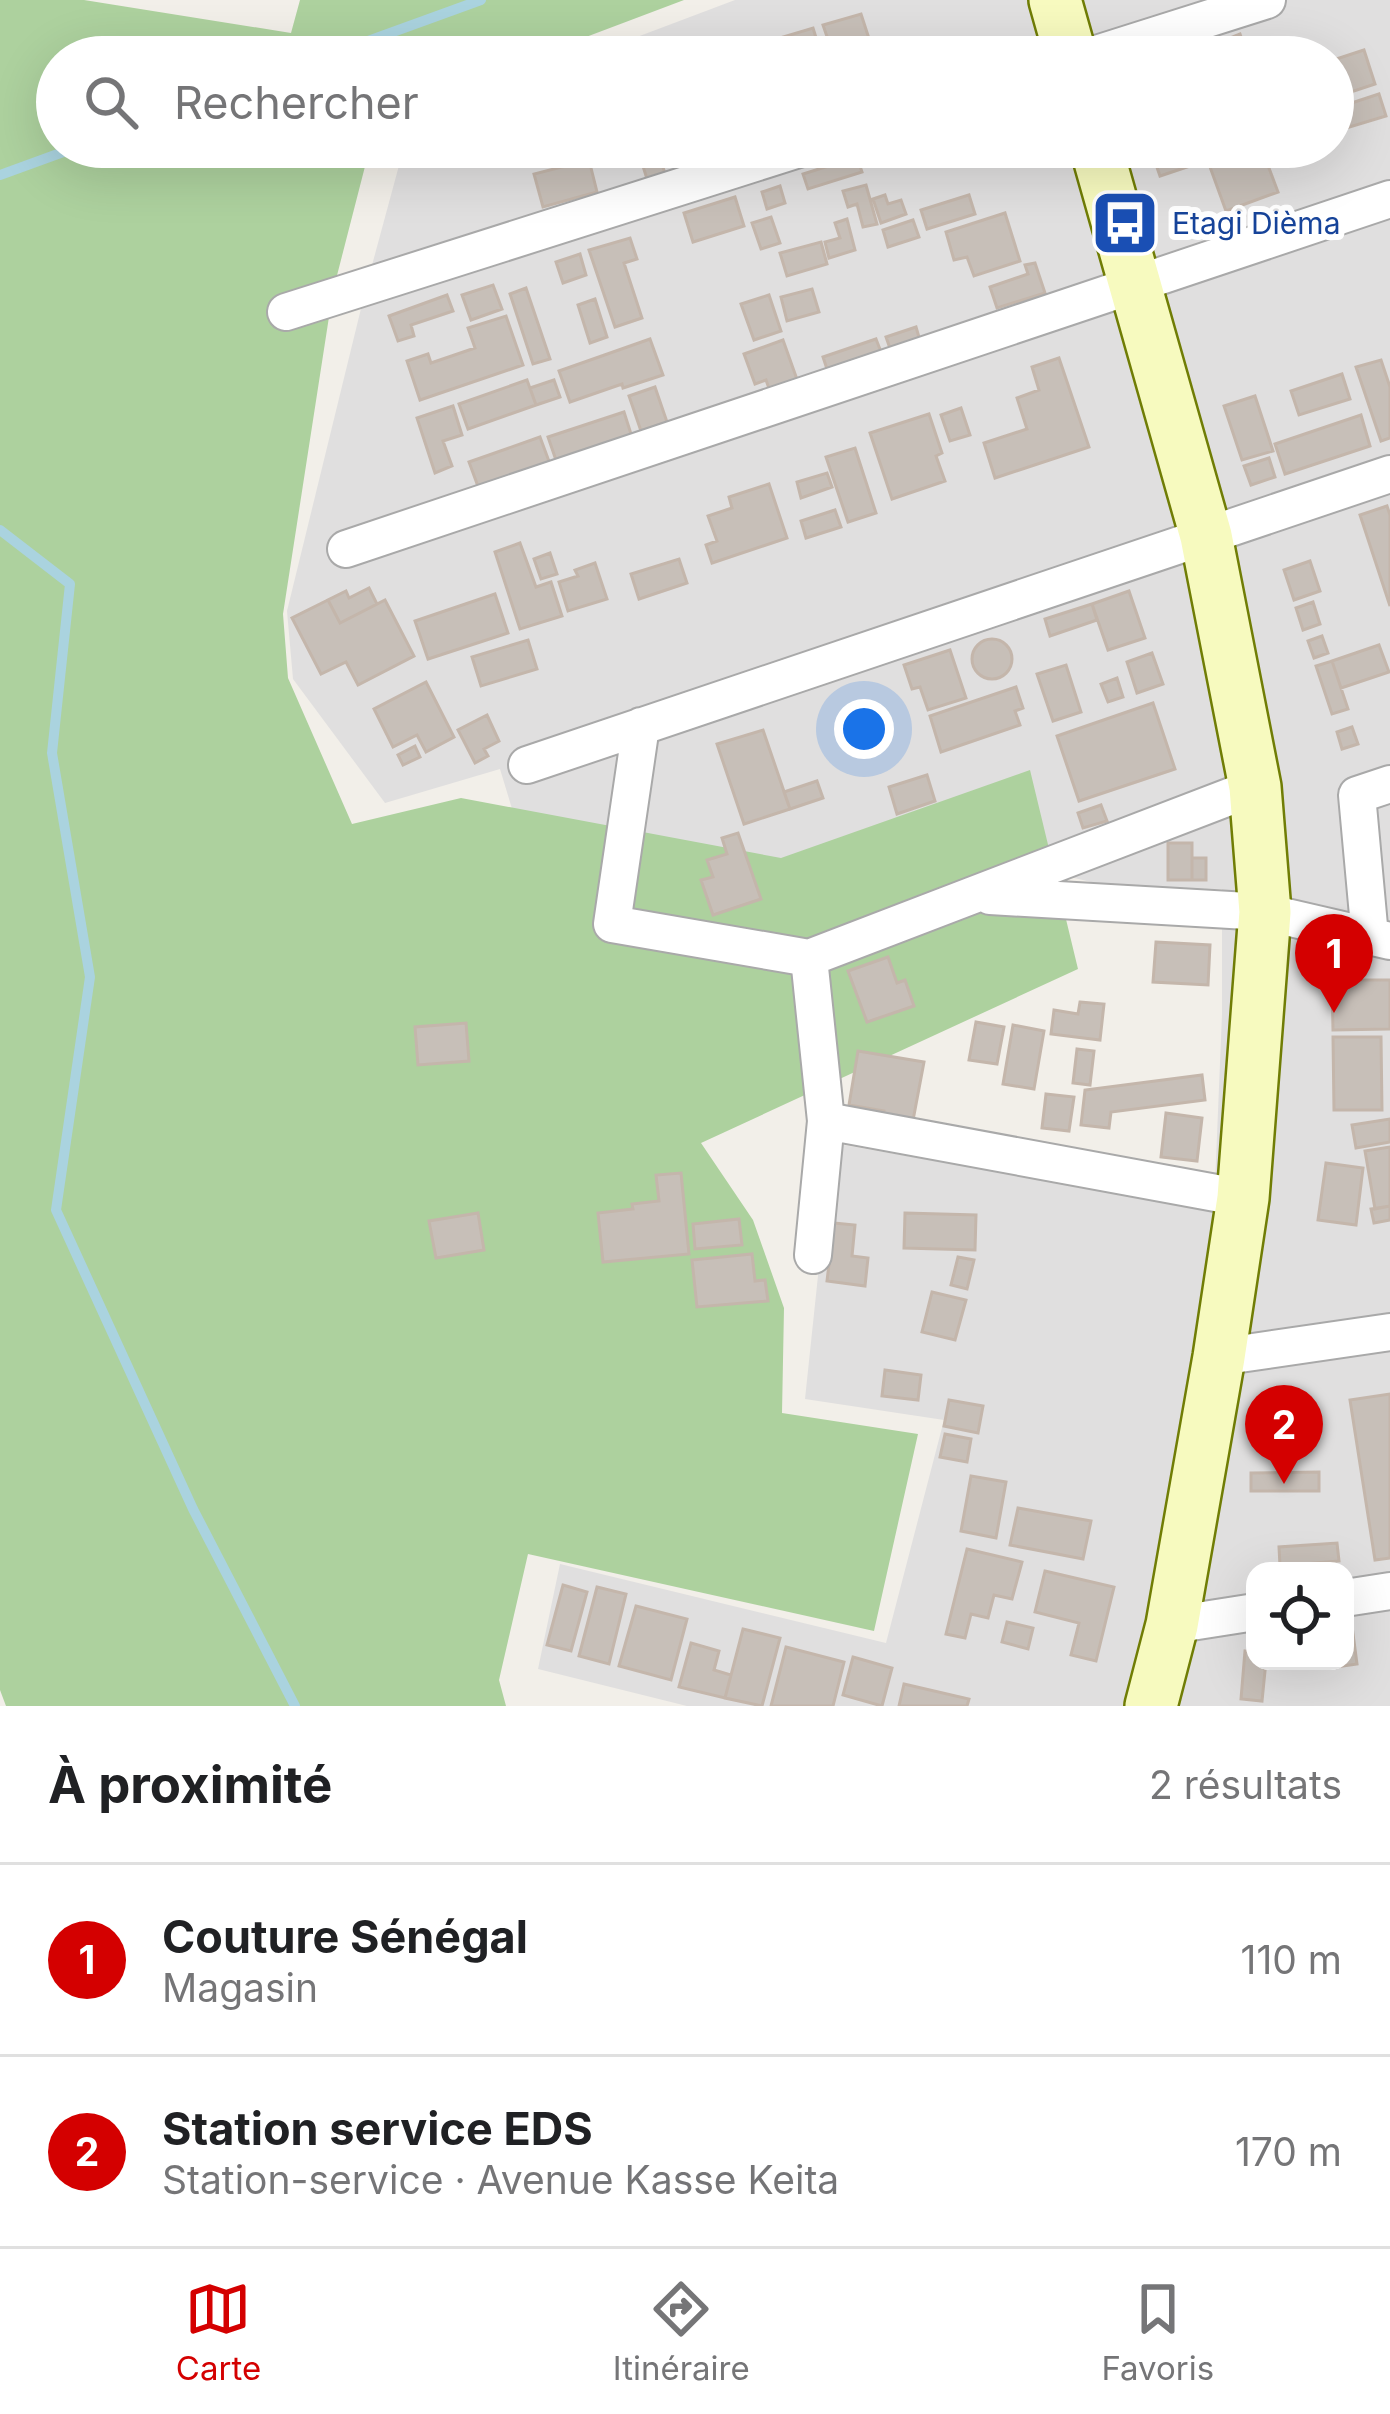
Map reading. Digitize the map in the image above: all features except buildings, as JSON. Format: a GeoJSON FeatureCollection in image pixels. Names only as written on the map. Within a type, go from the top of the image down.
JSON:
{"type":"FeatureCollection","features":[{"type":"Feature","properties":{"kind":"main road"},"geometry":{"type":"LineString","coordinates":[[1054,0],[1065,36]]}},
{"type":"Feature","properties":{"kind":"main road"},"geometry":{"type":"LineString","coordinates":[[1102,168],[1206,536],[1255,787],[1265,912],[1243,1198],[1172,1625],[1150,1706]]}},
{"type":"Feature","properties":{"kind":"street"},"geometry":{"type":"LineString","coordinates":[[1154,36],[1267,0]]}},
{"type":"Feature","properties":{"kind":"street"},"geometry":{"type":"LineString","coordinates":[[286,312],[739,168]]}},
{"type":"Feature","properties":{"kind":"street"},"geometry":{"type":"LineString","coordinates":[[346,549],[1390,199]]}},
{"type":"Feature","properties":{"kind":"street"},"geometry":{"type":"LineString","coordinates":[[527,765],[1390,474]]}},
{"type":"Feature","properties":{"kind":"street"},"geometry":{"type":"LineString","coordinates":[[641,726],[613,924],[809,958],[1255,787]]}},
{"type":"Feature","properties":{"kind":"street"},"geometry":{"type":"LineString","coordinates":[[973,895],[1265,912],[1380,939],[1358,795],[1390,784]]}},
{"type":"Feature","properties":{"kind":"street"},"geometry":{"type":"LineString","coordinates":[[809,958],[826,1121],[813,1255]]}},
{"type":"Feature","properties":{"kind":"street"},"geometry":{"type":"LineString","coordinates":[[826,1121],[1243,1198]]}},
{"type":"Feature","properties":{"kind":"street"},"geometry":{"type":"LineString","coordinates":[[1219,1358],[1390,1332]]}},
{"type":"Feature","properties":{"kind":"street"},"geometry":{"type":"LineString","coordinates":[[1354,1597],[1390,1591]]}},
{"type":"Feature","properties":{"kind":"street"},"geometry":{"type":"LineString","coordinates":[[1172,1625],[1246,1613]]}},
{"type":"Feature","properties":{"kind":"shaded area"},"geometry":{"type":"Polygon","coordinates":[[[735,0],[1390,0],[1390,1706],[687,1706],[538,1669],[560,1564],[886,1643],[944,1420],[805,1399],[832,1143],[1214,1209],[1222,889],[1116,888],[999,860],[539,898],[500,769],[385,803],[293,679],[287,611],[398,168],[1354,168],[1354,36],[640,36],[735,0]]]}},
{"type":"Feature","properties":{"kind":"green space"},"geometry":{"type":"Polygon","coordinates":[[[0,0],[84,0],[291,33],[300,0],[684,0],[589,36],[36,36],[36,168],[365,168],[333,291],[283,614],[288,678],[352,824],[461,798],[781,858],[1030,770],[1078,969],[701,1143],[753,1220],[784,1308],[782,1413],[918,1434],[874,1631],[528,1554],[499,1680],[506,1706],[6,1706],[0,1690],[0,0]]]}},
{"type":"Feature","properties":{"kind":"waterway"},"geometry":{"type":"LineString","coordinates":[[382,36],[481,0]]}},
{"type":"Feature","properties":{"kind":"waterway"},"geometry":{"type":"LineString","coordinates":[[0,175],[36,162]]}},
{"type":"Feature","properties":{"kind":"waterway"},"geometry":{"type":"LineString","coordinates":[[0,530],[70,584],[52,753],[90,977],[56,1210],[193,1509],[295,1706]]}},
{"type":"Feature","properties":{"kind":"place","name":"Etagi Dièma"},"geometry":{"type":"Point","coordinates":[1125,223]}},
{"type":"Feature","properties":{"kind":"place","name":"Couture Sénégal"},"geometry":{"type":"Point","coordinates":[1334,1013]}},
{"type":"Feature","properties":{"kind":"place","name":"Station service EDS"},"geometry":{"type":"Point","coordinates":[1284,1484]}}]}
